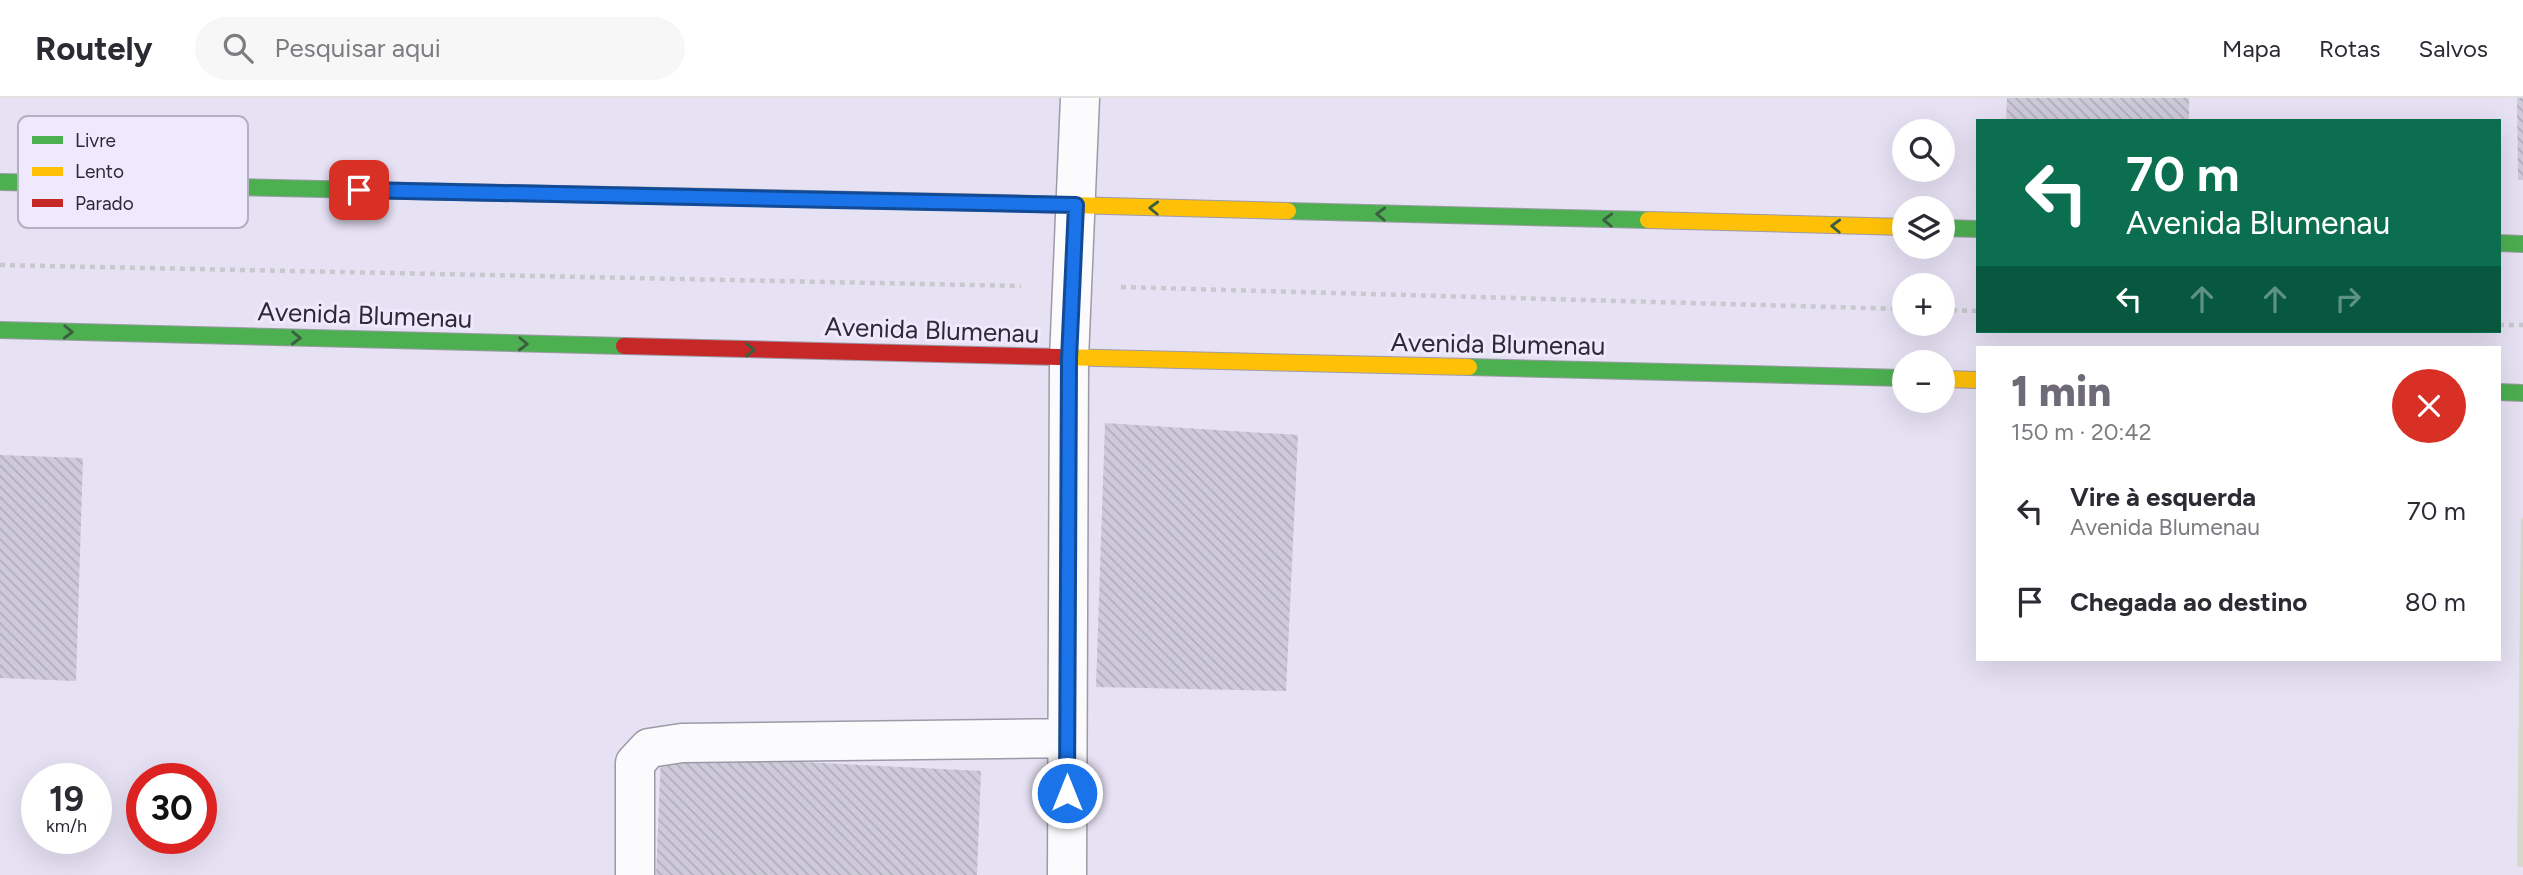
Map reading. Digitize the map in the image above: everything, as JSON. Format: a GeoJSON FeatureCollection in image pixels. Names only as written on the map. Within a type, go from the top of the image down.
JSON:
{"type":"FeatureCollection","features":[{"type":"Feature","properties":{"kind":"main road"},"geometry":{"type":"LineString","coordinates":[[0,182],[18,182]]}},
{"type":"Feature","properties":{"kind":"main road"},"geometry":{"type":"LineString","coordinates":[[248,187],[1076,205],[1892,227]]}},
{"type":"Feature","properties":{"kind":"main road"},"geometry":{"type":"LineString","coordinates":[[1955,228],[1976,229]]}},
{"type":"Feature","properties":{"kind":"main road"},"geometry":{"type":"LineString","coordinates":[[2501,243],[2523,244]]}},
{"type":"Feature","properties":{"kind":"main road","name":"Avenida Blumenau"},"geometry":{"type":"LineString","coordinates":[[0,330],[1892,378]]}},
{"type":"Feature","properties":{"kind":"main road"},"geometry":{"type":"LineString","coordinates":[[1955,379],[1976,380]]}},
{"type":"Feature","properties":{"kind":"main road"},"geometry":{"type":"LineString","coordinates":[[2501,392],[2523,393]]}},
{"type":"Feature","properties":{"kind":"street"},"geometry":{"type":"LineString","coordinates":[[1067,875],[1069,359],[1080,98]]}},
{"type":"Feature","properties":{"kind":"street"},"geometry":{"type":"LineString","coordinates":[[635,875],[635,763],[649,748],[682,743],[1067,738]]}},
{"type":"Feature","properties":{"kind":"path"},"geometry":{"type":"LineString","coordinates":[[0,265],[990,287],[1073,285],[1892,309]]}},
{"type":"Feature","properties":{"kind":"path"},"geometry":{"type":"LineString","coordinates":[[1955,310],[1976,311]]}},
{"type":"Feature","properties":{"kind":"path"},"geometry":{"type":"LineString","coordinates":[[2501,325],[2523,325]]}},
{"type":"Feature","properties":{"kind":"shaded area"},"geometry":{"type":"Polygon","coordinates":[[[2521,518],[2523,867],[2517,867],[2521,518]]]}},
{"type":"Feature","properties":{"kind":"building"},"geometry":{"type":"Polygon","coordinates":[[[2007,98],[2189,98],[2189,119],[2006,119],[2007,98]]]}},
{"type":"Feature","properties":{"kind":"building"},"geometry":{"type":"Polygon","coordinates":[[[2517,98],[2523,98],[2523,180],[2518,180],[2517,98]]]}},
{"type":"Feature","properties":{"kind":"building"},"geometry":{"type":"Polygon","coordinates":[[[1105,423],[1298,435],[1286,691],[1096,687],[1105,423]]]}},
{"type":"Feature","properties":{"kind":"building"},"geometry":{"type":"Polygon","coordinates":[[[0,455],[83,458],[76,681],[0,678],[0,455]]]}},
{"type":"Feature","properties":{"kind":"building"},"geometry":{"type":"Polygon","coordinates":[[[661,755],[981,771],[977,875],[656,875],[661,755]]]}},
{"type":"Feature","properties":{"kind":"traffic: fast"},"geometry":{"type":"LineString","coordinates":[[0,182],[18,182]]}},
{"type":"Feature","properties":{"kind":"traffic: fast"},"geometry":{"type":"LineString","coordinates":[[248,187],[411,191]]}},
{"type":"Feature","properties":{"kind":"traffic: fast"},"geometry":{"type":"LineString","coordinates":[[1288,211],[1648,220]]}},
{"type":"Feature","properties":{"kind":"traffic: fast"},"geometry":{"type":"LineString","coordinates":[[1955,228],[1976,229]]}},
{"type":"Feature","properties":{"kind":"traffic: fast"},"geometry":{"type":"LineString","coordinates":[[2501,243],[2523,244]]}},
{"type":"Feature","properties":{"kind":"traffic: fast"},"geometry":{"type":"LineString","coordinates":[[0,330],[624,346]]}},
{"type":"Feature","properties":{"kind":"traffic: fast"},"geometry":{"type":"LineString","coordinates":[[1469,367],[1892,378]]}},
{"type":"Feature","properties":{"kind":"traffic: fast"},"geometry":{"type":"LineString","coordinates":[[2501,392],[2523,393]]}},
{"type":"Feature","properties":{"kind":"traffic: slow"},"geometry":{"type":"LineString","coordinates":[[411,191],[714,197]]}},
{"type":"Feature","properties":{"kind":"traffic: slow"},"geometry":{"type":"LineString","coordinates":[[1000,203],[1288,211]]}},
{"type":"Feature","properties":{"kind":"traffic: slow"},"geometry":{"type":"LineString","coordinates":[[1648,220],[1892,227]]}},
{"type":"Feature","properties":{"kind":"traffic: slow"},"geometry":{"type":"LineString","coordinates":[[1059,357],[1469,367]]}},
{"type":"Feature","properties":{"kind":"traffic: slow"},"geometry":{"type":"LineString","coordinates":[[1955,379],[1976,380]]}},
{"type":"Feature","properties":{"kind":"traffic: jam"},"geometry":{"type":"LineString","coordinates":[[714,197],[1000,203]]}},
{"type":"Feature","properties":{"kind":"traffic: jam"},"geometry":{"type":"LineString","coordinates":[[624,346],[1059,357]]}},
{"type":"Feature","properties":{"kind":"route"},"geometry":{"type":"LineString","coordinates":[[359,190],[1076,205],[1069,359],[1067,793]]}}]}
